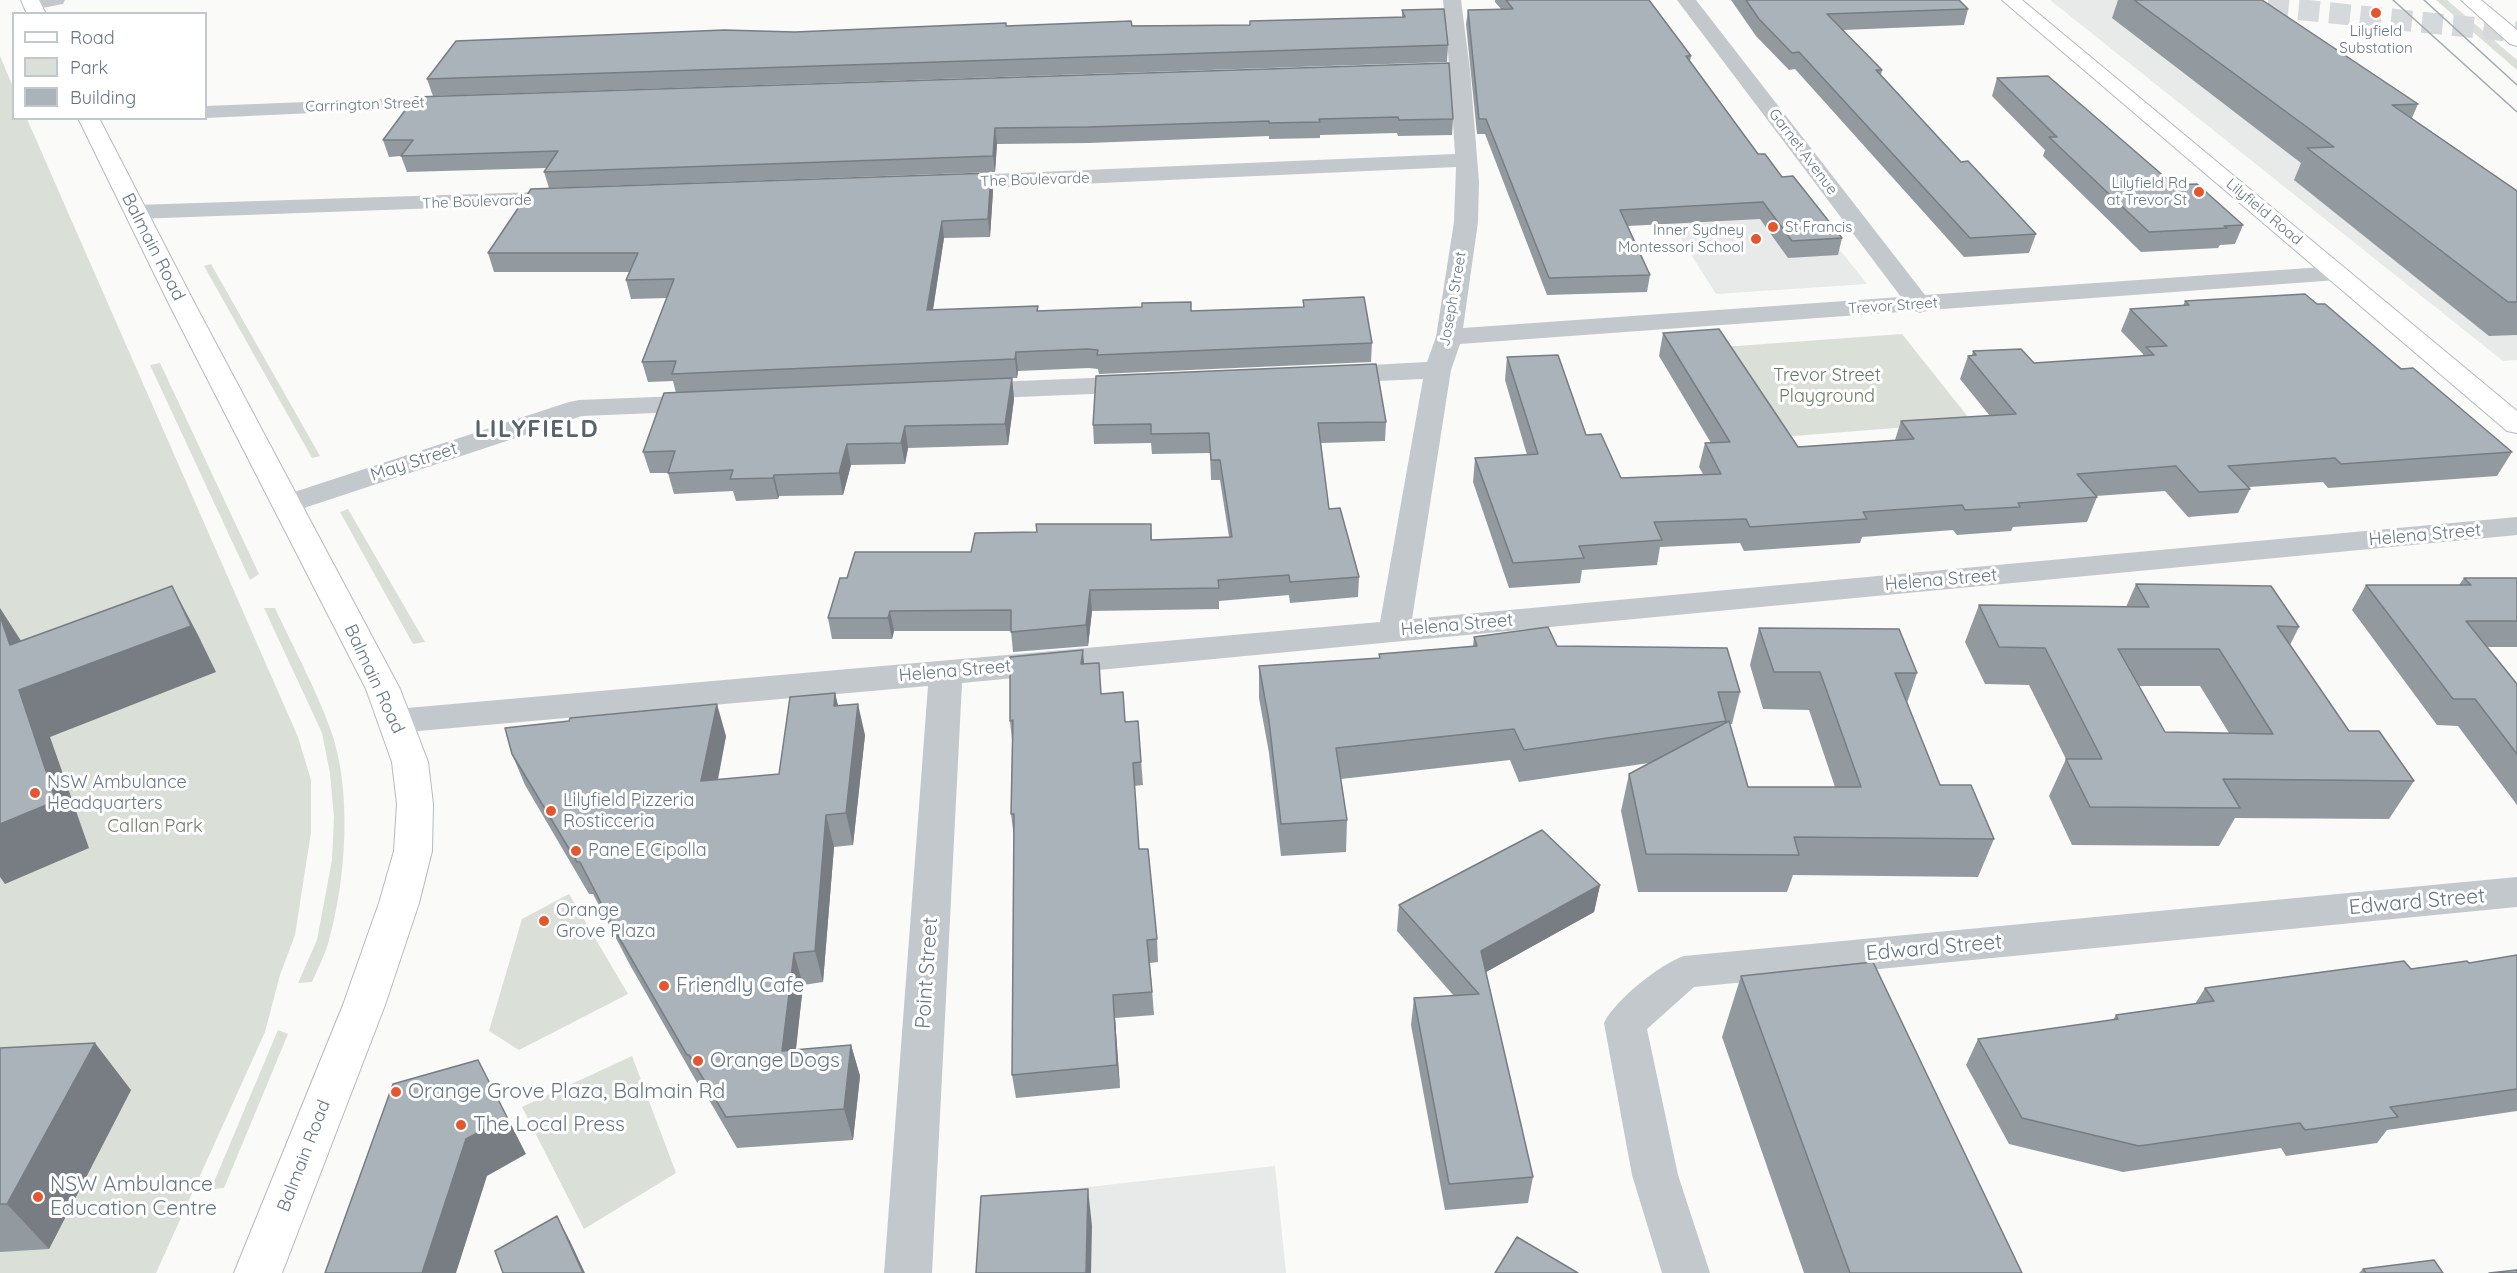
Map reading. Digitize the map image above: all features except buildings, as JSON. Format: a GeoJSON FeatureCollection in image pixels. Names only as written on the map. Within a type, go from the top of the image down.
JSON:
{"type":"FeatureCollection","features":[{"type":"Feature","properties":{"kind":"main road","name":"Lilyfield Road"},"geometry":{"type":"LineString","coordinates":[[2011,0],[2517,425]]}},
{"type":"Feature","properties":{"kind":"main road"},"geometry":{"type":"LineString","coordinates":[[2470,0],[2517,40]]}},
{"type":"Feature","properties":{"kind":"main road","name":"Balmain Road"},"geometry":{"type":"LineString","coordinates":[[92,120],[135,213],[383,689],[410,762],[415,804],[413,851],[386,946],[258,1273]]}},
{"type":"Feature","properties":{"kind":"street"},"geometry":{"type":"LineString","coordinates":[[33,6],[56,0]]}},
{"type":"Feature","properties":{"kind":"street","name":"Joseph Street"},"geometry":{"type":"LineString","coordinates":[[1395,631],[1398,598],[1438,370],[1449,337],[1466,222],[1467,160],[1452,0]]}},
{"type":"Feature","properties":{"kind":"street","name":"Garnet Avenue"},"geometry":{"type":"LineString","coordinates":[[1686,0],[1920,304]]}},
{"type":"Feature","properties":{"kind":"street"},"geometry":{"type":"LineString","coordinates":[[1381,73],[1460,70]]}},
{"type":"Feature","properties":{"kind":"street","name":"Carrington Street"},"geometry":{"type":"LineString","coordinates":[[207,112],[477,101]]}},
{"type":"Feature","properties":{"kind":"street","name":"The Boulevarde"},"geometry":{"type":"LineString","coordinates":[[923,184],[1467,160]]}},
{"type":"Feature","properties":{"kind":"street","name":"The Boulevarde"},"geometry":{"type":"LineString","coordinates":[[135,213],[592,197]]}},
{"type":"Feature","properties":{"kind":"street","name":"Trevor Street"},"geometry":{"type":"LineString","coordinates":[[1449,337],[2337,273]]}},
{"type":"Feature","properties":{"kind":"street"},"geometry":{"type":"LineString","coordinates":[[1307,376],[1438,370]]}},
{"type":"Feature","properties":{"kind":"street"},"geometry":{"type":"LineString","coordinates":[[949,392],[1164,382]]}},
{"type":"Feature","properties":{"kind":"street","name":"May Street"},"geometry":{"type":"LineString","coordinates":[[287,504],[579,408],[734,401]]}},
{"type":"Feature","properties":{"kind":"street","name":"Helena Street"},"geometry":{"type":"LineString","coordinates":[[396,721],[1395,631],[2517,526]]}},
{"type":"Feature","properties":{"kind":"street","name":"Point Street"},"geometry":{"type":"LineString","coordinates":[[908,1273],[946,672]]}},
{"type":"Feature","properties":{"kind":"street","name":"Edward Street"},"geometry":{"type":"LineString","coordinates":[[1686,1273],[1656,1175],[1625,1023],[1684,972],[2517,892]]}},
{"type":"Feature","properties":{"kind":"shaded area"},"geometry":{"type":"Polygon","coordinates":[[[2050,0],[2223,0],[2517,210],[2517,360],[2503,361],[2050,0]]]}},
{"type":"Feature","properties":{"kind":"shaded area","name":"Inner Sydney Montessori School"},"geometry":{"type":"Polygon","coordinates":[[[1789,186],[1867,284],[1716,294],[1652,193],[1789,186]]]}},
{"type":"Feature","properties":{"kind":"shaded area"},"geometry":{"type":"Polygon","coordinates":[[[1275,1166],[1286,1273],[975,1273],[982,1199],[1275,1166]]]}},
{"type":"Feature","properties":{"kind":"green space"},"geometry":{"type":"Polygon","coordinates":[[[2436,0],[2447,0],[2517,60],[2517,70],[2436,0]]]}},
{"type":"Feature","properties":{"kind":"green space","name":"Callan Park"},"geometry":{"type":"Polygon","coordinates":[[[0,56],[12,85],[12,120],[27,120],[298,737],[311,780],[311,832],[295,935],[280,975],[265,1032],[156,1273],[0,1273],[0,56]]]}},
{"type":"Feature","properties":{"kind":"green space"},"geometry":{"type":"Polygon","coordinates":[[[211,264],[320,456],[312,458],[204,266],[211,264]]]}},
{"type":"Feature","properties":{"kind":"green space","name":"Trevor Street Playground"},"geometry":{"type":"Polygon","coordinates":[[[1902,334],[1972,422],[1781,437],[1723,347],[1902,334]]]}},
{"type":"Feature","properties":{"kind":"green space"},"geometry":{"type":"Polygon","coordinates":[[[160,363],[259,574],[250,580],[150,365],[160,363]]]}},
{"type":"Feature","properties":{"kind":"green space"},"geometry":{"type":"Polygon","coordinates":[[[348,509],[425,642],[413,644],[340,512],[348,509]]]}},
{"type":"Feature","properties":{"kind":"green space"},"geometry":{"type":"Polygon","coordinates":[[[264,608],[275,608],[311,682],[330,728],[342,779],[344,836],[339,892],[328,944],[312,982],[298,983],[317,940],[332,860],[334,818],[330,773],[322,733],[264,608]]]}},
{"type":"Feature","properties":{"kind":"green space"},"geometry":{"type":"Polygon","coordinates":[[[569,894],[628,994],[519,1050],[489,1031],[522,919],[569,894]]]}},
{"type":"Feature","properties":{"kind":"green space"},"geometry":{"type":"Polygon","coordinates":[[[278,1030],[288,1034],[224,1188],[211,1189],[278,1030]]]}},
{"type":"Feature","properties":{"kind":"green space"},"geometry":{"type":"Polygon","coordinates":[[[632,1056],[676,1173],[584,1229],[522,1107],[632,1056]]]}},
{"type":"Feature","properties":{"kind":"tunnel"},"geometry":{"type":"LineString","coordinates":[[2206,0],[2517,32]]}},
{"type":"Feature","properties":{"kind":"tram line"},"geometry":{"type":"LineString","coordinates":[[2393,0],[2517,112]]}},
{"type":"Feature","properties":{"kind":"tram line"},"geometry":{"type":"LineString","coordinates":[[2424,0],[2517,85]]}},
{"type":"Feature","properties":{"kind":"place","name":"Lilyfield Substation"},"geometry":{"type":"Point","coordinates":[2376,13]}},
{"type":"Feature","properties":{"kind":"place","name":"Lilyfield Rd at Trevor St"},"geometry":{"type":"Point","coordinates":[2199,192]}},
{"type":"Feature","properties":{"kind":"place","name":"St Francis"},"geometry":{"type":"Point","coordinates":[1773,227]}},
{"type":"Feature","properties":{"kind":"place","name":"Inner Sydney Montessori School"},"geometry":{"type":"Point","coordinates":[1756,239]}},
{"type":"Feature","properties":{"kind":"place","name":"NSW Ambulance Headquarters"},"geometry":{"type":"Point","coordinates":[35,793]}},
{"type":"Feature","properties":{"kind":"place","name":"Lilyfield Pizzeria Rosticceria"},"geometry":{"type":"Point","coordinates":[551,811]}},
{"type":"Feature","properties":{"kind":"place","name":"Pane E Cipolla"},"geometry":{"type":"Point","coordinates":[576,851]}},
{"type":"Feature","properties":{"kind":"place","name":"Orange Grove Plaza"},"geometry":{"type":"Point","coordinates":[544,921]}},
{"type":"Feature","properties":{"kind":"place","name":"Friendly Cafe"},"geometry":{"type":"Point","coordinates":[664,986]}},
{"type":"Feature","properties":{"kind":"place","name":"Orange Dogs"},"geometry":{"type":"Point","coordinates":[698,1061]}},
{"type":"Feature","properties":{"kind":"place","name":"Orange Grove Plaza, Balmain Rd"},"geometry":{"type":"Point","coordinates":[396,1092]}},
{"type":"Feature","properties":{"kind":"place","name":"The Local Press"},"geometry":{"type":"Point","coordinates":[461,1125]}},
{"type":"Feature","properties":{"kind":"place","name":"NSW Ambulance Education Centre"},"geometry":{"type":"Point","coordinates":[38,1197]}},
{"type":"Feature","properties":{"kind":"district","name":"LILYFIELD"},"geometry":{"type":"Point","coordinates":[537,430]}}]}
